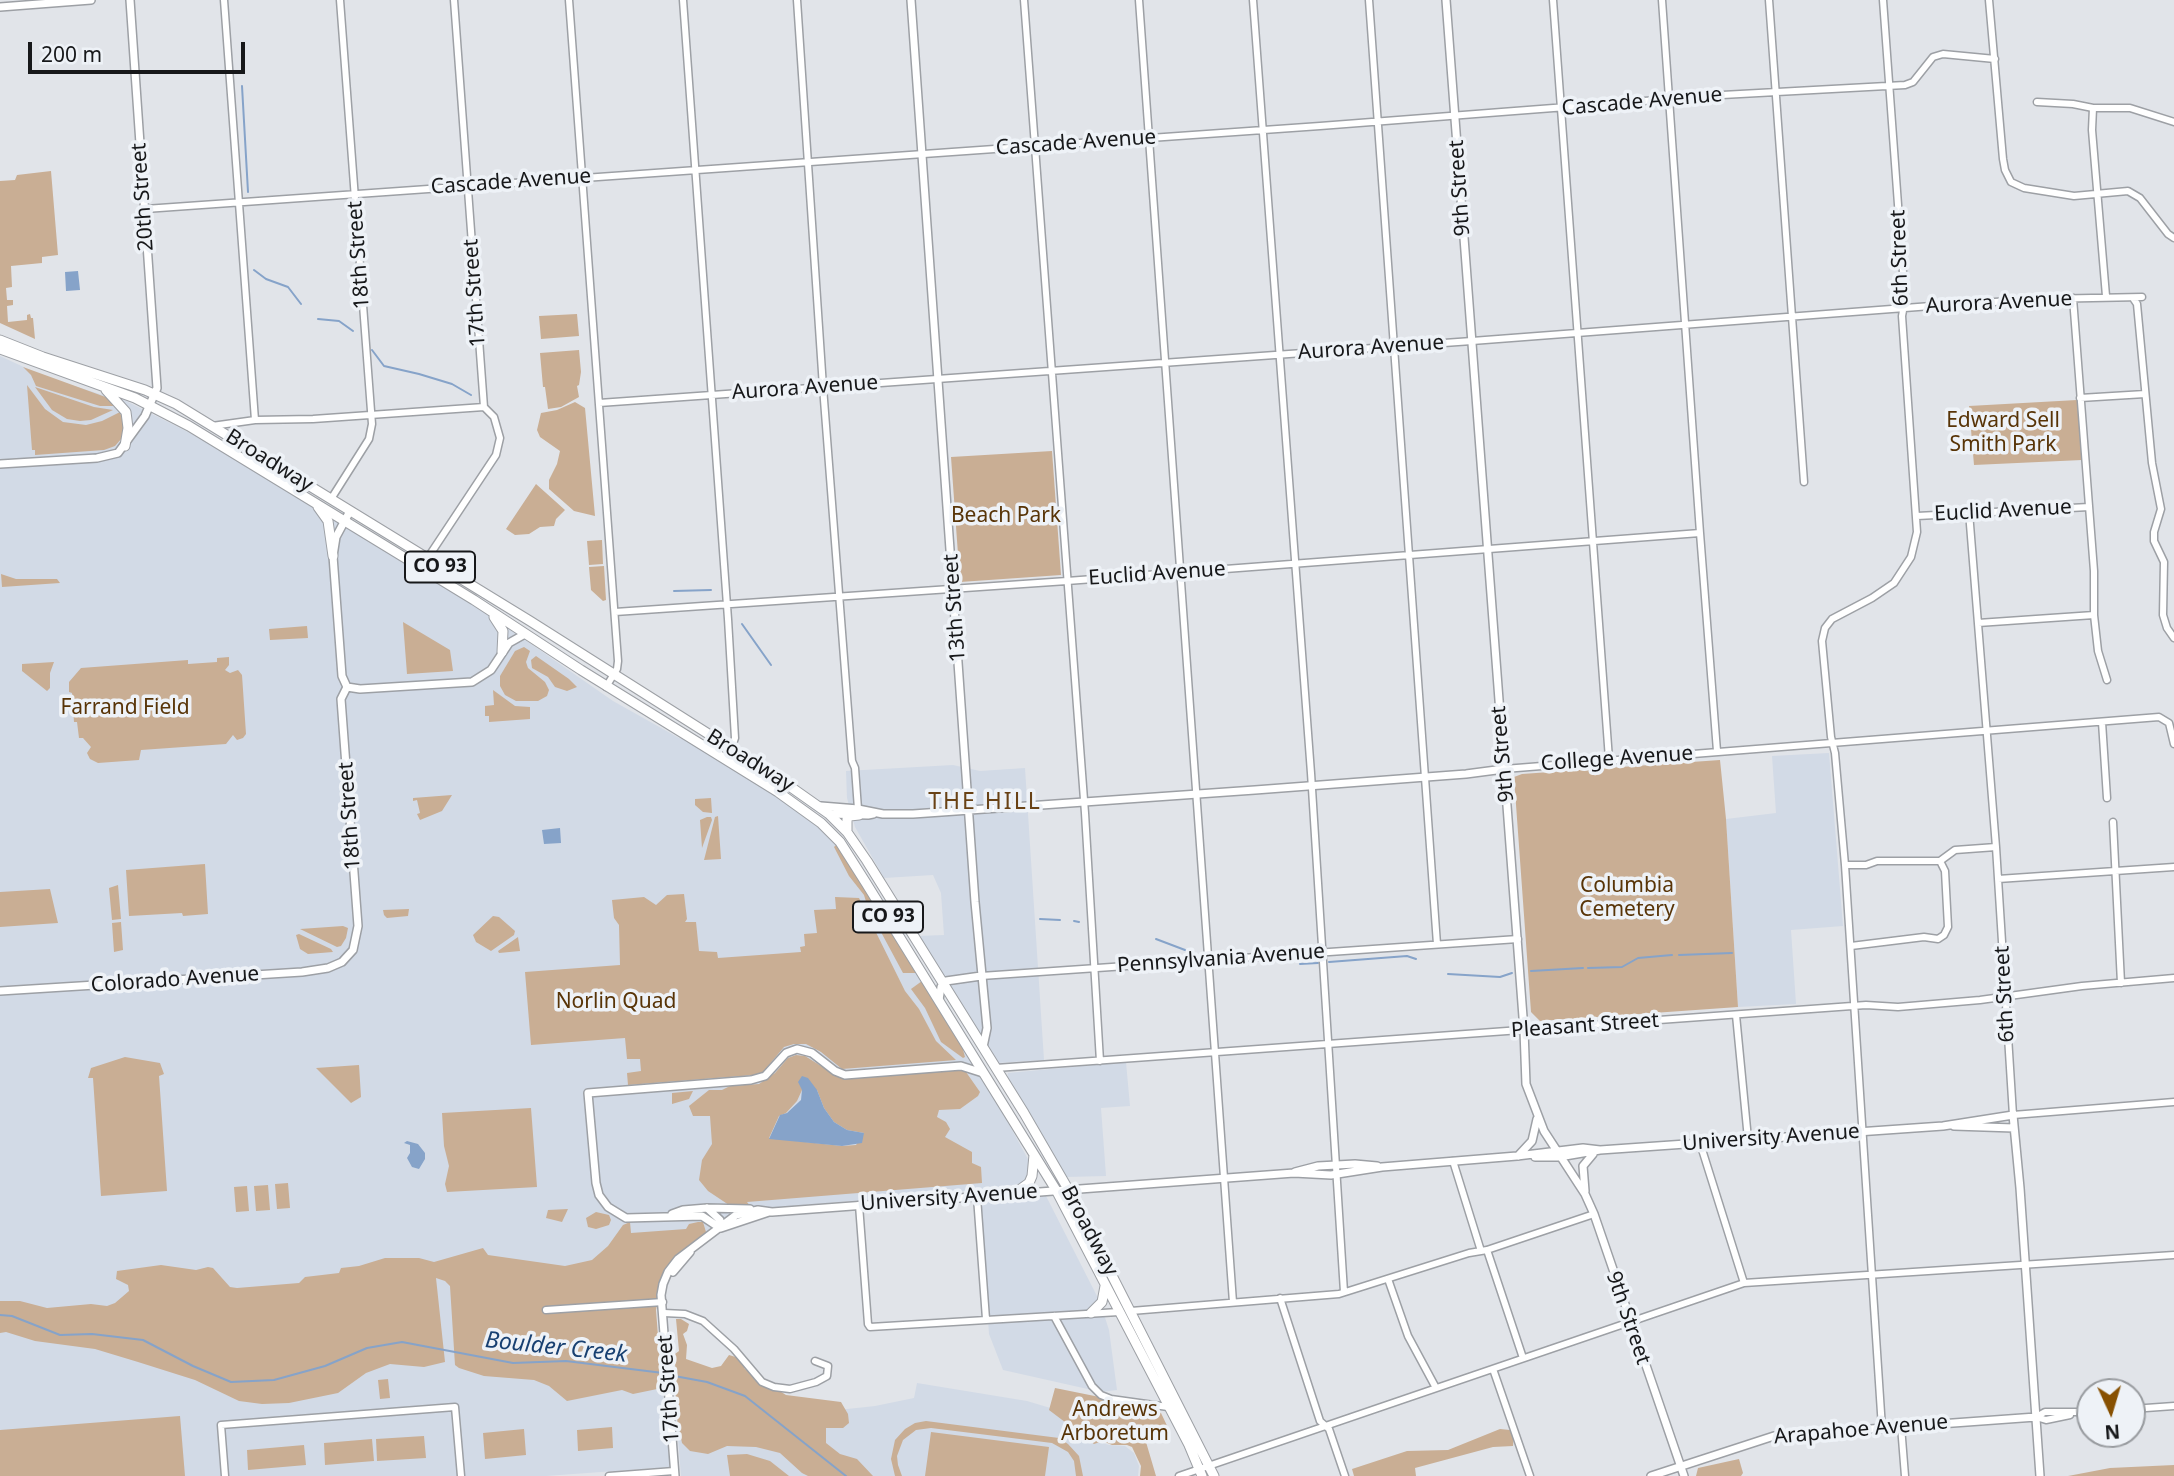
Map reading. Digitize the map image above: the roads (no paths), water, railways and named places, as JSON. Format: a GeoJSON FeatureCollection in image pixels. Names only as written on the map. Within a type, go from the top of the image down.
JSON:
{"type":"FeatureCollection","features":[{"type":"Feature","properties":{"kind":"main road","name":"Broadway"},"geometry":{"type":"LineString","coordinates":[[0,340],[155,394],[212,425],[331,499],[348,515],[606,687],[821,822],[840,842],[1056,1190],[1168,1407],[1204,1470],[1213,1476]]}},
{"type":"Feature","properties":{"kind":"main road","name":"Broadway"},"geometry":{"type":"LineString","coordinates":[[0,349],[151,405],[307,496],[348,515],[427,559],[614,674],[829,814],[847,832],[983,1046],[1069,1189],[1140,1329],[1204,1470]]}},
{"type":"Feature","properties":{"kind":"main road"},"geometry":{"type":"LineString","coordinates":[[102,386],[126,412],[128,428],[125,446]]}},
{"type":"Feature","properties":{"kind":"main road"},"geometry":{"type":"LineString","coordinates":[[307,496],[328,519],[333,556]]}},
{"type":"Feature","properties":{"kind":"main road"},"geometry":{"type":"LineString","coordinates":[[486,608],[502,629],[502,652]]}},
{"type":"Feature","properties":{"kind":"main road"},"geometry":{"type":"LineString","coordinates":[[525,634],[537,632],[552,635]]}},
{"type":"Feature","properties":{"kind":"main road"},"geometry":{"type":"LineString","coordinates":[[804,809],[829,814]]}},
{"type":"Feature","properties":{"kind":"main road"},"geometry":{"type":"LineString","coordinates":[[847,832],[847,819],[859,812]]}},
{"type":"Feature","properties":{"kind":"main road"},"geometry":{"type":"LineString","coordinates":[[974,1057],[985,1065],[996,1068]]}},
{"type":"Feature","properties":{"kind":"main road"},"geometry":{"type":"LineString","coordinates":[[1015,1194],[1029,1183],[1032,1177],[1033,1153]]}},
{"type":"Feature","properties":{"kind":"main road"},"geometry":{"type":"LineString","coordinates":[[1091,1313],[1101,1302],[1105,1286]]}},
{"type":"Feature","properties":{"kind":"main road"},"geometry":{"type":"LineString","coordinates":[[1119,1312],[1125,1314],[1140,1329]]}},
{"type":"Feature","properties":{"kind":"street"},"geometry":{"type":"LineString","coordinates":[[0,7],[13,3],[91,0]]}},
{"type":"Feature","properties":{"kind":"street","name":"20th Street"},"geometry":{"type":"LineString","coordinates":[[125,446],[151,405],[157,370],[130,0]]}},
{"type":"Feature","properties":{"kind":"street"},"geometry":{"type":"LineString","coordinates":[[224,0],[255,420]]}},
{"type":"Feature","properties":{"kind":"street","name":"18th Street"},"geometry":{"type":"LineString","coordinates":[[331,499],[372,430],[340,0]]}},
{"type":"Feature","properties":{"kind":"street","name":"17th Street"},"geometry":{"type":"LineString","coordinates":[[427,559],[498,450],[500,438],[498,426],[484,407],[454,0]]}},
{"type":"Feature","properties":{"kind":"street"},"geometry":{"type":"LineString","coordinates":[[569,0],[618,661],[606,687]]}},
{"type":"Feature","properties":{"kind":"street"},"geometry":{"type":"LineString","coordinates":[[682,0],[735,738],[731,749]]}},
{"type":"Feature","properties":{"kind":"street"},"geometry":{"type":"LineString","coordinates":[[797,0],[823,387],[852,761],[859,812]]}},
{"type":"Feature","properties":{"kind":"street","name":"13th Street"},"geometry":{"type":"LineString","coordinates":[[911,0],[981,976],[987,1028],[983,1046]]}},
{"type":"Feature","properties":{"kind":"street"},"geometry":{"type":"LineString","coordinates":[[1024,0],[1084,802],[1100,1061]]}},
{"type":"Feature","properties":{"kind":"street"},"geometry":{"type":"LineString","coordinates":[[1139,0],[1233,1302]]}},
{"type":"Feature","properties":{"kind":"street"},"geometry":{"type":"LineString","coordinates":[[1253,0],[1296,564],[1344,1293]]}},
{"type":"Feature","properties":{"kind":"street"},"geometry":{"type":"LineString","coordinates":[[1368,0],[1437,944]]}},
{"type":"Feature","properties":{"kind":"street","name":"9th Street"},"geometry":{"type":"LineString","coordinates":[[1446,0],[1526,1080],[1537,1118],[1585,1194],[1594,1214],[1684,1476]]}},
{"type":"Feature","properties":{"kind":"street"},"geometry":{"type":"LineString","coordinates":[[1553,0],[1609,759]]}},
{"type":"Feature","properties":{"kind":"street"},"geometry":{"type":"LineString","coordinates":[[1662,0],[1717,751]]}},
{"type":"Feature","properties":{"kind":"street"},"geometry":{"type":"LineString","coordinates":[[1769,0],[1804,482]]}},
{"type":"Feature","properties":{"kind":"street","name":"6th Street"},"geometry":{"type":"LineString","coordinates":[[1882,1427],[1845,865],[1822,641],[1823,633],[1832,619],[1884,591],[1903,571],[1915,544],[1917,516],[1902,318],[1905,300],[1883,0]]}},
{"type":"Feature","properties":{"kind":"street"},"geometry":{"type":"LineString","coordinates":[[1989,0],[2003,159],[2011,181],[2024,188],[2074,197],[2119,191],[2134,194],[2174,238]]}},
{"type":"Feature","properties":{"kind":"street","name":"Cascade Avenue"},"geometry":{"type":"LineString","coordinates":[[145,209],[1377,122],[1776,91],[1905,85],[1913,82],[1933,57],[1943,54],[1995,59]]}},
{"type":"Feature","properties":{"kind":"street"},"geometry":{"type":"LineString","coordinates":[[2037,102],[2093,108],[2130,108],[2174,122]]}},
{"type":"Feature","properties":{"kind":"street"},"geometry":{"type":"LineString","coordinates":[[2093,108],[2092,130],[2106,296]]}},
{"type":"Feature","properties":{"kind":"street","name":"Aurora Avenue"},"geometry":{"type":"LineString","coordinates":[[599,403],[1793,316],[2106,296],[2142,297]]}},
{"type":"Feature","properties":{"kind":"street"},"geometry":{"type":"LineString","coordinates":[[2073,298],[2089,507],[2094,615],[2098,650],[2107,680]]}},
{"type":"Feature","properties":{"kind":"street"},"geometry":{"type":"LineString","coordinates":[[2133,298],[2137,304],[2152,463],[2161,509],[2154,541],[2164,562],[2162,601],[2167,628],[2174,638]]}},
{"type":"Feature","properties":{"kind":"street"},"geometry":{"type":"LineString","coordinates":[[2080,398],[2145,394]]}},
{"type":"Feature","properties":{"kind":"street"},"geometry":{"type":"LineString","coordinates":[[212,425],[255,420],[484,407]]}},
{"type":"Feature","properties":{"kind":"street"},"geometry":{"type":"LineString","coordinates":[[0,464],[97,458],[110,456],[125,446]]}},
{"type":"Feature","properties":{"kind":"street","name":"Euclid Avenue"},"geometry":{"type":"LineString","coordinates":[[1917,516],[2089,507]]}},
{"type":"Feature","properties":{"kind":"street","name":"6th Street"},"geometry":{"type":"LineString","coordinates":[[1969,512],[1996,847],[2012,1115],[2040,1476]]}},
{"type":"Feature","properties":{"kind":"street","name":"18th Street"},"geometry":{"type":"LineString","coordinates":[[347,957],[355,944],[358,926],[341,699],[347,687],[342,676],[333,556],[336,537],[348,515]]}},
{"type":"Feature","properties":{"kind":"street","name":"Euclid Avenue"},"geometry":{"type":"LineString","coordinates":[[615,612],[1487,551],[1700,533]]}},
{"type":"Feature","properties":{"kind":"street"},"geometry":{"type":"LineString","coordinates":[[1978,623],[2094,615]]}},
{"type":"Feature","properties":{"kind":"street"},"geometry":{"type":"LineString","coordinates":[[347,687],[360,689],[472,682],[491,670],[502,652],[516,638],[525,634]]}},
{"type":"Feature","properties":{"kind":"street","name":"College Avenue"},"geometry":{"type":"LineString","coordinates":[[820,806],[897,815],[969,811],[1491,772],[1609,759],[2164,718],[2169,723],[2174,744]]}},
{"type":"Feature","properties":{"kind":"street"},"geometry":{"type":"LineString","coordinates":[[2102,722],[2107,798]]}},
{"type":"Feature","properties":{"kind":"street","name":"College Avenue"},"geometry":{"type":"LineString","coordinates":[[829,814],[859,812]]}},
{"type":"Feature","properties":{"kind":"street"},"geometry":{"type":"LineString","coordinates":[[2113,822],[2121,983]]}},
{"type":"Feature","properties":{"kind":"street"},"geometry":{"type":"LineString","coordinates":[[1845,865],[1866,865],[1877,861],[1940,861],[1955,850],[1996,847]]}},
{"type":"Feature","properties":{"kind":"street"},"geometry":{"type":"LineString","coordinates":[[1851,946],[1924,937],[1938,939],[1944,935],[1948,927],[1945,871],[1940,861]]}},
{"type":"Feature","properties":{"kind":"street"},"geometry":{"type":"LineString","coordinates":[[1998,879],[2174,867]]}},
{"type":"Feature","properties":{"kind":"street","name":"Pennsylvania Avenue"},"geometry":{"type":"LineString","coordinates":[[943,983],[957,978],[981,976],[1517,939]]}},
{"type":"Feature","properties":{"kind":"street","name":"Colorado Avenue"},"geometry":{"type":"LineString","coordinates":[[0,991],[302,972],[335,966],[347,957]]}},
{"type":"Feature","properties":{"kind":"street","name":"Pleasant Street"},"geometry":{"type":"LineString","coordinates":[[996,1068],[1853,1006],[1898,1007],[2174,978]]}},
{"type":"Feature","properties":{"kind":"street"},"geometry":{"type":"LineString","coordinates":[[939,1000],[943,983]]}},
{"type":"Feature","properties":{"kind":"street"},"geometry":{"type":"LineString","coordinates":[[1736,1015],[1748,1139]]}},
{"type":"Feature","properties":{"kind":"street"},"geometry":{"type":"LineString","coordinates":[[720,1228],[702,1216],[626,1218],[612,1212],[603,1201],[596,1183],[588,1093],[751,1080],[765,1076],[786,1053],[797,1049],[813,1053],[845,1075],[961,1066],[984,1074]]}},
{"type":"Feature","properties":{"kind":"street","name":"University Avenue"},"geometry":{"type":"LineString","coordinates":[[1943,1126],[2012,1115],[2174,1102]]}},
{"type":"Feature","properties":{"kind":"street"},"geometry":{"type":"LineString","coordinates":[[1517,1156],[1526,1150],[1532,1141],[1537,1118]]}},
{"type":"Feature","properties":{"kind":"street","name":"University Avenue"},"geometry":{"type":"LineString","coordinates":[[720,1228],[772,1212],[1294,1173],[1337,1174],[1382,1167],[1558,1154],[1587,1148],[1600,1150],[1943,1126],[2014,1128]]}},
{"type":"Feature","properties":{"kind":"street"},"geometry":{"type":"LineString","coordinates":[[1700,1143],[1744,1283]]}},
{"type":"Feature","properties":{"kind":"street"},"geometry":{"type":"LineString","coordinates":[[1585,1194],[1583,1166],[1600,1150]]}},
{"type":"Feature","properties":{"kind":"street"},"geometry":{"type":"LineString","coordinates":[[1453,1161],[1523,1358]]}},
{"type":"Feature","properties":{"kind":"street","name":"University Avenue"},"geometry":{"type":"LineString","coordinates":[[1294,1173],[1313,1167],[1336,1165],[1382,1167]]}},
{"type":"Feature","properties":{"kind":"street"},"geometry":{"type":"LineString","coordinates":[[977,1196],[986,1319]]}},
{"type":"Feature","properties":{"kind":"street"},"geometry":{"type":"LineString","coordinates":[[859,1205],[870,1327],[1119,1312]]}},
{"type":"Feature","properties":{"kind":"street"},"geometry":{"type":"LineString","coordinates":[[666,1215],[707,1208],[758,1210]]}},
{"type":"Feature","properties":{"kind":"street"},"geometry":{"type":"LineString","coordinates":[[707,1208],[720,1220],[720,1228]]}},
{"type":"Feature","properties":{"kind":"street","name":"University Avenue"},"geometry":{"type":"LineString","coordinates":[[720,1228],[724,1222],[736,1215],[758,1210],[772,1212]]}},
{"type":"Feature","properties":{"kind":"street"},"geometry":{"type":"LineString","coordinates":[[1131,1311],[1344,1293],[1594,1214]]}},
{"type":"Feature","properties":{"kind":"street","name":"17th Street"},"geometry":{"type":"LineString","coordinates":[[675,1473],[662,1290],[667,1272],[678,1259],[720,1228]]}},
{"type":"Feature","properties":{"kind":"street"},"geometry":{"type":"LineString","coordinates":[[1179,1476],[1204,1470],[1325,1425],[1744,1283],[2174,1255]]}},
{"type":"Feature","properties":{"kind":"street"},"geometry":{"type":"LineString","coordinates":[[1388,1279],[1408,1336],[1436,1388]]}},
{"type":"Feature","properties":{"kind":"street"},"geometry":{"type":"LineString","coordinates":[[1280,1298],[1320,1421],[1329,1429],[1345,1476]]}},
{"type":"Feature","properties":{"kind":"street"},"geometry":{"type":"LineString","coordinates":[[546,1310],[663,1303]]}},
{"type":"Feature","properties":{"kind":"street"},"geometry":{"type":"LineString","coordinates":[[664,1313],[685,1314],[703,1321],[734,1349],[762,1382],[774,1387],[790,1389],[827,1376],[828,1367],[815,1361]]}},
{"type":"Feature","properties":{"kind":"street"},"geometry":{"type":"LineString","coordinates":[[1054,1316],[1092,1386],[1101,1395],[1111,1399],[1168,1407]]}},
{"type":"Feature","properties":{"kind":"street"},"geometry":{"type":"LineString","coordinates":[[1493,1368],[1530,1476]]}},
{"type":"Feature","properties":{"kind":"street"},"geometry":{"type":"LineString","coordinates":[[2146,1408],[2174,1406]]}},
{"type":"Feature","properties":{"kind":"street"},"geometry":{"type":"LineString","coordinates":[[225,1476],[220,1425],[455,1407],[460,1476]]}},
{"type":"Feature","properties":{"kind":"street","name":"Arapahoe Avenue"},"geometry":{"type":"LineString","coordinates":[[1651,1476],[1774,1436],[2036,1417],[2045,1420],[2076,1413]]}},
{"type":"Feature","properties":{"kind":"street"},"geometry":{"type":"LineString","coordinates":[[1901,1426],[1905,1476]]}},
{"type":"Feature","properties":{"kind":"street"},"geometry":{"type":"LineString","coordinates":[[609,1476],[675,1473]]}},
{"type":"Feature","properties":{"kind":"water"},"geometry":{"type":"Polygon","coordinates":[[[78,271],[80,290],[66,291],[65,272],[78,271]]]}},
{"type":"Feature","properties":{"kind":"water"},"geometry":{"type":"Polygon","coordinates":[[[560,828],[561,843],[544,844],[542,830],[560,828]]]}},
{"type":"Feature","properties":{"kind":"water"},"geometry":{"type":"Polygon","coordinates":[[[802,1076],[808,1078],[817,1090],[824,1108],[834,1122],[847,1130],[864,1133],[862,1143],[842,1146],[769,1139],[780,1115],[787,1113],[801,1100],[802,1090],[798,1082],[802,1076]]]}},
{"type":"Feature","properties":{"kind":"water"},"geometry":{"type":"Polygon","coordinates":[[[407,1141],[418,1144],[425,1153],[425,1159],[419,1169],[412,1167],[407,1158],[410,1145],[404,1143],[407,1141]]]}},
{"type":"Feature","properties":{"kind":"waterway"},"geometry":{"type":"LineString","coordinates":[[242,86],[248,192]]}},
{"type":"Feature","properties":{"kind":"waterway"},"geometry":{"type":"LineString","coordinates":[[254,270],[266,279],[288,287],[301,304]]}},
{"type":"Feature","properties":{"kind":"waterway"},"geometry":{"type":"LineString","coordinates":[[318,319],[339,321],[353,331]]}},
{"type":"Feature","properties":{"kind":"waterway"},"geometry":{"type":"LineString","coordinates":[[372,350],[384,366],[452,384],[471,395]]}},
{"type":"Feature","properties":{"kind":"waterway"},"geometry":{"type":"LineString","coordinates":[[674,591],[711,590]]}},
{"type":"Feature","properties":{"kind":"waterway"},"geometry":{"type":"LineString","coordinates":[[742,624],[771,665]]}},
{"type":"Feature","properties":{"kind":"waterway"},"geometry":{"type":"LineString","coordinates":[[1040,919],[1060,920]]}},
{"type":"Feature","properties":{"kind":"waterway"},"geometry":{"type":"LineString","coordinates":[[1074,921],[1079,922]]}},
{"type":"Feature","properties":{"kind":"waterway"},"geometry":{"type":"LineString","coordinates":[[1156,939],[1192,951]]}},
{"type":"Feature","properties":{"kind":"waterway"},"geometry":{"type":"LineString","coordinates":[[1679,955],[1732,953]]}},
{"type":"Feature","properties":{"kind":"waterway"},"geometry":{"type":"LineString","coordinates":[[1588,968],[1622,967],[1638,958],[1672,955]]}},
{"type":"Feature","properties":{"kind":"waterway"},"geometry":{"type":"LineString","coordinates":[[1329,962],[1407,956],[1416,959]]}},
{"type":"Feature","properties":{"kind":"waterway"},"geometry":{"type":"LineString","coordinates":[[1300,964],[1318,963]]}},
{"type":"Feature","properties":{"kind":"waterway"},"geometry":{"type":"LineString","coordinates":[[1531,971],[1583,968]]}},
{"type":"Feature","properties":{"kind":"waterway"},"geometry":{"type":"LineString","coordinates":[[1448,974],[1500,977],[1512,973]]}},
{"type":"Feature","properties":{"kind":"waterway","name":"Boulder Creek"},"geometry":{"type":"LineString","coordinates":[[0,1315],[12,1316],[60,1335],[92,1334],[143,1340],[231,1382],[274,1380],[325,1366],[367,1348],[402,1342],[513,1363],[566,1361],[663,1373]]}},
{"type":"Feature","properties":{"kind":"waterway","name":"Boulder Creek"},"geometry":{"type":"LineString","coordinates":[[669,1375],[707,1382],[745,1396],[846,1476]]}},
{"type":"Feature","properties":{"kind":"district","name":"THE HILL"},"geometry":{"type":"Point","coordinates":[985,802]}},
{"type":"Feature","properties":{"kind":"park label","name":"Edward Sell Smith Park"},"geometry":{"type":"Point","coordinates":[2003,433]}},
{"type":"Feature","properties":{"kind":"park label","name":"Beach Park"},"geometry":{"type":"Point","coordinates":[1006,516]}},
{"type":"Feature","properties":{"kind":"park label","name":"Farrand Field"},"geometry":{"type":"Point","coordinates":[125,708]}},
{"type":"Feature","properties":{"kind":"park label","name":"Columbia Cemetery"},"geometry":{"type":"Point","coordinates":[1627,898]}},
{"type":"Feature","properties":{"kind":"park label","name":"Norlin Quad"},"geometry":{"type":"Point","coordinates":[616,1002]}},
{"type":"Feature","properties":{"kind":"park label","name":"Andrews Arboretum"},"geometry":{"type":"Point","coordinates":[1115,1422]}}]}
